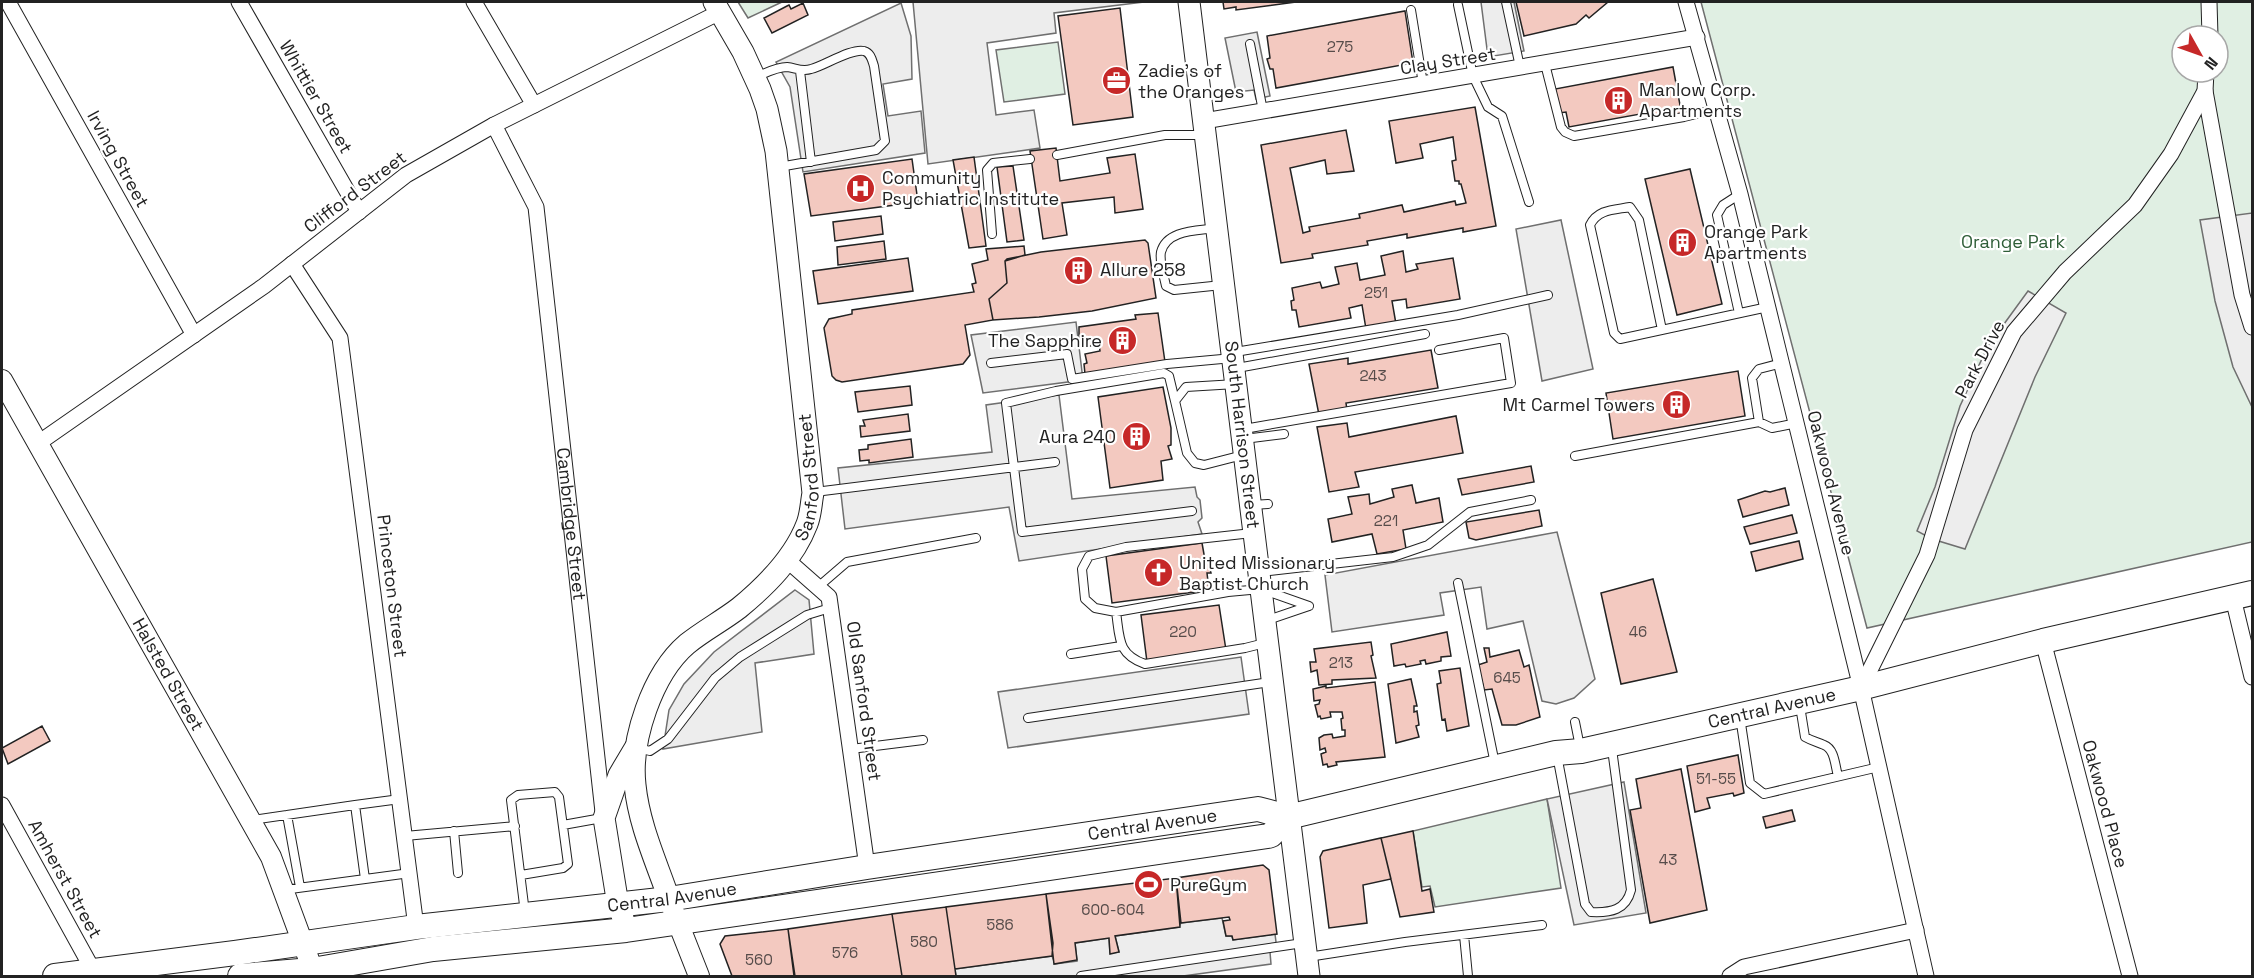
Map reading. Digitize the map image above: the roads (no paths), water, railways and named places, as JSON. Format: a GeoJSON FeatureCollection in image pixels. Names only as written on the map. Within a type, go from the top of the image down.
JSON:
{"type":"FeatureCollection","features":[{"type":"Feature","properties":{"kind":"main road","name":"South Harrison Street"},"geometry":{"type":"LineString","coordinates":[[1189,2],[1243,441],[1259,504],[1254,533],[1306,959]]}},
{"type":"Feature","properties":{"kind":"main road","name":"Sanford Street"},"geometry":{"type":"LineString","coordinates":[[673,910],[642,824],[635,784],[635,748],[650,703],[663,672],[686,645],[739,608],[777,573],[808,523],[813,493],[777,167],[767,109],[743,51],[717,7]]}},
{"type":"Feature","properties":{"kind":"main road","name":"Central Avenue"},"geometry":{"type":"LineString","coordinates":[[240,976],[313,973],[433,949],[627,929],[673,910],[867,867],[1258,809],[1288,817],[1556,753],[1581,751],[1799,700],[1861,688],[2043,641],[2243,595]]}},
{"type":"Feature","properties":{"kind":"main road"},"geometry":{"type":"LineString","coordinates":[[604,818],[619,775],[635,748]]}},
{"type":"Feature","properties":{"kind":"main road","name":"Central Avenue"},"geometry":{"type":"LineString","coordinates":[[55,976],[416,927],[618,905],[673,910],[1268,836],[1272,835],[1288,817]]}},
{"type":"Feature","properties":{"kind":"main road","name":"Cambridge Street"},"geometry":{"type":"LineString","coordinates":[[604,818],[618,905],[627,929]]}},
{"type":"Feature","properties":{"kind":"street","name":"Irving Street"},"geometry":{"type":"LineString","coordinates":[[8,2],[194,335]]}},
{"type":"Feature","properties":{"kind":"street","name":"Whittier Street"},"geometry":{"type":"LineString","coordinates":[[239,2],[359,212]]}},
{"type":"Feature","properties":{"kind":"street"},"geometry":{"type":"LineString","coordinates":[[474,2],[534,105]]}},
{"type":"Feature","properties":{"kind":"street","name":"Oakwood Avenue"},"geometry":{"type":"LineString","coordinates":[[1686,2],[1740,194],[1797,423],[1861,688],[1926,976]]}},
{"type":"Feature","properties":{"kind":"street"},"geometry":{"type":"LineString","coordinates":[[2209,2],[2210,24]]}},
{"type":"Feature","properties":{"kind":"street","name":"Clifford Street"},"geometry":{"type":"LineString","coordinates":[[37,444],[292,264],[406,175],[494,125],[717,7]]}},
{"type":"Feature","properties":{"kind":"street","name":"Clay Street"},"geometry":{"type":"LineString","coordinates":[[1205,128],[1263,111],[1697,37]]}},
{"type":"Feature","properties":{"kind":"street","name":"Park Drive"},"geometry":{"type":"LineString","coordinates":[[2205,84],[2242,295],[2253,327]]}},
{"type":"Feature","properties":{"kind":"street","name":"Park Drive"},"geometry":{"type":"LineString","coordinates":[[1861,688],[1927,555],[1965,430],[2014,332],[2065,272],[2135,205],[2171,154],[2205,90]]}},
{"type":"Feature","properties":{"kind":"street","name":"Cambridge Street"},"geometry":{"type":"LineString","coordinates":[[494,125],[536,207],[604,818]]}},
{"type":"Feature","properties":{"kind":"street","name":"Princeton Street"},"geometry":{"type":"LineString","coordinates":[[292,264],[340,338],[416,927]]}},
{"type":"Feature","properties":{"kind":"street","name":"Halsted Street"},"geometry":{"type":"LineString","coordinates":[[2,380],[249,820],[291,889],[302,944],[313,973]]}},
{"type":"Feature","properties":{"kind":"street","name":"Old Sanford Street"},"geometry":{"type":"LineString","coordinates":[[787,560],[829,597],[867,867]]}},
{"type":"Feature","properties":{"kind":"street"},"geometry":{"type":"LineString","coordinates":[[2243,595],[2253,677]]}},
{"type":"Feature","properties":{"kind":"street","name":"Oakwood Place"},"geometry":{"type":"LineString","coordinates":[[2043,641],[2130,976]]}},
{"type":"Feature","properties":{"kind":"street","name":"Amherst Street"},"geometry":{"type":"LineString","coordinates":[[2,805],[94,972]]}},
{"type":"Feature","properties":{"kind":"street"},"geometry":{"type":"LineString","coordinates":[[673,910],[699,976]]}},
{"type":"Feature","properties":{"kind":"street"},"geometry":{"type":"LineString","coordinates":[[1730,976],[1744,966],[1916,930]]}},
{"type":"Feature","properties":{"kind":"lane"},"geometry":{"type":"LineString","coordinates":[[1506,2],[1520,68]]}},
{"type":"Feature","properties":{"kind":"lane"},"geometry":{"type":"LineString","coordinates":[[1458,5],[1473,76],[1488,107],[1502,116],[1529,202]]}},
{"type":"Feature","properties":{"kind":"lane"},"geometry":{"type":"LineString","coordinates":[[1411,10],[1423,84]]}},
{"type":"Feature","properties":{"kind":"lane"},"geometry":{"type":"LineString","coordinates":[[1250,44],[1263,111]]}},
{"type":"Feature","properties":{"kind":"lane"},"geometry":{"type":"LineString","coordinates":[[754,77],[778,68],[791,67],[800,71],[810,69],[854,52],[865,51],[871,56],[874,66],[885,141],[876,150],[777,167]]}},
{"type":"Feature","properties":{"kind":"lane"},"geometry":{"type":"LineString","coordinates":[[1545,64],[1561,127],[1565,132],[1574,136],[1717,109]]}},
{"type":"Feature","properties":{"kind":"lane"},"geometry":{"type":"LineString","coordinates":[[800,71],[811,162]]}},
{"type":"Feature","properties":{"kind":"lane"},"geometry":{"type":"LineString","coordinates":[[1057,155],[1205,128]]}},
{"type":"Feature","properties":{"kind":"lane"},"geometry":{"type":"LineString","coordinates":[[992,234],[987,170],[993,163],[1030,159]]}},
{"type":"Feature","properties":{"kind":"lane"},"geometry":{"type":"LineString","coordinates":[[1739,313],[1717,215],[1723,206],[1740,194]]}},
{"type":"Feature","properties":{"kind":"lane"},"geometry":{"type":"LineString","coordinates":[[1662,330],[1639,220],[1635,211],[1630,207],[1602,212],[1594,217],[1590,225],[1614,333],[1620,339],[1662,330],[1739,313],[1768,307]]}},
{"type":"Feature","properties":{"kind":"lane"},"geometry":{"type":"LineString","coordinates":[[1218,228],[1178,233],[1166,242],[1161,252],[1166,286],[1174,290],[1225,285]]}},
{"type":"Feature","properties":{"kind":"lane"},"geometry":{"type":"LineString","coordinates":[[1175,401],[1186,387],[1235,365],[1548,295]]}},
{"type":"Feature","properties":{"kind":"lane"},"geometry":{"type":"LineString","coordinates":[[991,363],[1067,354],[1072,379],[1167,364],[1235,365],[1425,333]]}},
{"type":"Feature","properties":{"kind":"lane"},"geometry":{"type":"LineString","coordinates":[[1192,511],[1022,532],[1006,403],[1056,391],[1164,373],[1168,376],[1187,453],[1195,464],[1204,465],[1243,441],[1511,383],[1504,338],[1439,350]]}},
{"type":"Feature","properties":{"kind":"lane"},"geometry":{"type":"LineString","coordinates":[[1759,422],[1752,378],[1759,369],[1782,363]]}},
{"type":"Feature","properties":{"kind":"lane"},"geometry":{"type":"LineString","coordinates":[[1575,456],[1759,422],[1772,428],[1797,423]]}},
{"type":"Feature","properties":{"kind":"lane"},"geometry":{"type":"LineString","coordinates":[[1243,441],[1284,434]]}},
{"type":"Feature","properties":{"kind":"lane"},"geometry":{"type":"LineString","coordinates":[[813,493],[1055,462]]}},
{"type":"Feature","properties":{"kind":"lane"},"geometry":{"type":"LineString","coordinates":[[1254,533],[1126,547],[1089,556],[1083,569],[1085,599],[1095,608],[1116,612],[1228,592],[1260,581],[1393,557],[1428,545],[1470,512],[1531,500]]}},
{"type":"Feature","properties":{"kind":"lane"},"geometry":{"type":"LineString","coordinates":[[818,587],[848,562],[976,537]]}},
{"type":"Feature","properties":{"kind":"lane"},"geometry":{"type":"LineString","coordinates":[[1260,581],[1309,606],[1264,621]]}},
{"type":"Feature","properties":{"kind":"lane"},"geometry":{"type":"LineString","coordinates":[[1458,583],[1495,768]]}},
{"type":"Feature","properties":{"kind":"lane"},"geometry":{"type":"LineString","coordinates":[[635,748],[650,751],[668,739],[715,678],[740,657],[807,615],[830,608]]}},
{"type":"Feature","properties":{"kind":"lane"},"geometry":{"type":"LineString","coordinates":[[1116,612],[1121,646],[1131,656],[1146,664],[1266,643]]}},
{"type":"Feature","properties":{"kind":"lane"},"geometry":{"type":"LineString","coordinates":[[1071,654],[1121,646]]}},
{"type":"Feature","properties":{"kind":"lane"},"geometry":{"type":"LineString","coordinates":[[1028,718],[1272,682]]}},
{"type":"Feature","properties":{"kind":"lane"},"geometry":{"type":"LineString","coordinates":[[1799,700],[1805,737],[1827,746],[1832,753],[1838,776]]}},
{"type":"Feature","properties":{"kind":"lane"},"geometry":{"type":"LineString","coordinates":[[1740,714],[1750,783],[1764,794],[1879,766]]}},
{"type":"Feature","properties":{"kind":"lane"},"geometry":{"type":"LineString","coordinates":[[1575,722],[1581,751]]}},
{"type":"Feature","properties":{"kind":"lane"},"geometry":{"type":"LineString","coordinates":[[851,749],[923,740]]}},
{"type":"Feature","properties":{"kind":"lane"},"geometry":{"type":"LineString","coordinates":[[1556,753],[1585,904],[1591,912],[1603,913],[1628,902],[1631,890],[1611,744]]}},
{"type":"Feature","properties":{"kind":"lane"},"geometry":{"type":"LineString","coordinates":[[521,875],[563,868],[568,864],[559,797],[555,792],[518,795],[512,801],[521,875],[526,915]]}},
{"type":"Feature","properties":{"kind":"lane"},"geometry":{"type":"LineString","coordinates":[[249,820],[400,799]]}},
{"type":"Feature","properties":{"kind":"lane"},"geometry":{"type":"LineString","coordinates":[[355,806],[364,879]]}},
{"type":"Feature","properties":{"kind":"lane"},"geometry":{"type":"LineString","coordinates":[[287,815],[291,889],[410,873]]}},
{"type":"Feature","properties":{"kind":"lane"},"geometry":{"type":"LineString","coordinates":[[563,825],[604,818]]}},
{"type":"Feature","properties":{"kind":"lane"},"geometry":{"type":"LineString","coordinates":[[405,836],[515,826]]}},
{"type":"Feature","properties":{"kind":"lane"},"geometry":{"type":"LineString","coordinates":[[454,831],[458,873]]}},
{"type":"Feature","properties":{"kind":"lane"},"geometry":{"type":"LineString","coordinates":[[1081,976],[1306,959],[1542,925]]}},
{"type":"Feature","properties":{"kind":"lane"},"geometry":{"type":"LineString","coordinates":[[1464,935],[1468,976]]}},
{"type":"Feature","properties":{"kind":"place","name":"Zadie's of the Oranges"},"geometry":{"type":"Point","coordinates":[1117,81]}},
{"type":"Feature","properties":{"kind":"place","name":"Manlow Corp. Apartments"},"geometry":{"type":"Point","coordinates":[1618,100]}},
{"type":"Feature","properties":{"kind":"place","name":"Community Psychiatric Institute"},"geometry":{"type":"Point","coordinates":[861,188]}},
{"type":"Feature","properties":{"kind":"place","name":"Orange Park Apartments"},"geometry":{"type":"Point","coordinates":[1683,242]}},
{"type":"Feature","properties":{"kind":"place","name":"Allure 258"},"geometry":{"type":"Point","coordinates":[1079,270]}},
{"type":"Feature","properties":{"kind":"place","name":"The Sapphire"},"geometry":{"type":"Point","coordinates":[1123,341]}},
{"type":"Feature","properties":{"kind":"place","name":"Mt Carmel Towers"},"geometry":{"type":"Point","coordinates":[1676,405]}},
{"type":"Feature","properties":{"kind":"place","name":"Aura 240"},"geometry":{"type":"Point","coordinates":[1137,437]}},
{"type":"Feature","properties":{"kind":"place","name":"United Missionary Baptist Church"},"geometry":{"type":"Point","coordinates":[1158,573]}},
{"type":"Feature","properties":{"kind":"place","name":"PureGym"},"geometry":{"type":"Point","coordinates":[1149,885]}},
{"type":"Feature","properties":{"kind":"park label","name":"Orange Park"},"geometry":{"type":"Point","coordinates":[2013,242]}}]}
